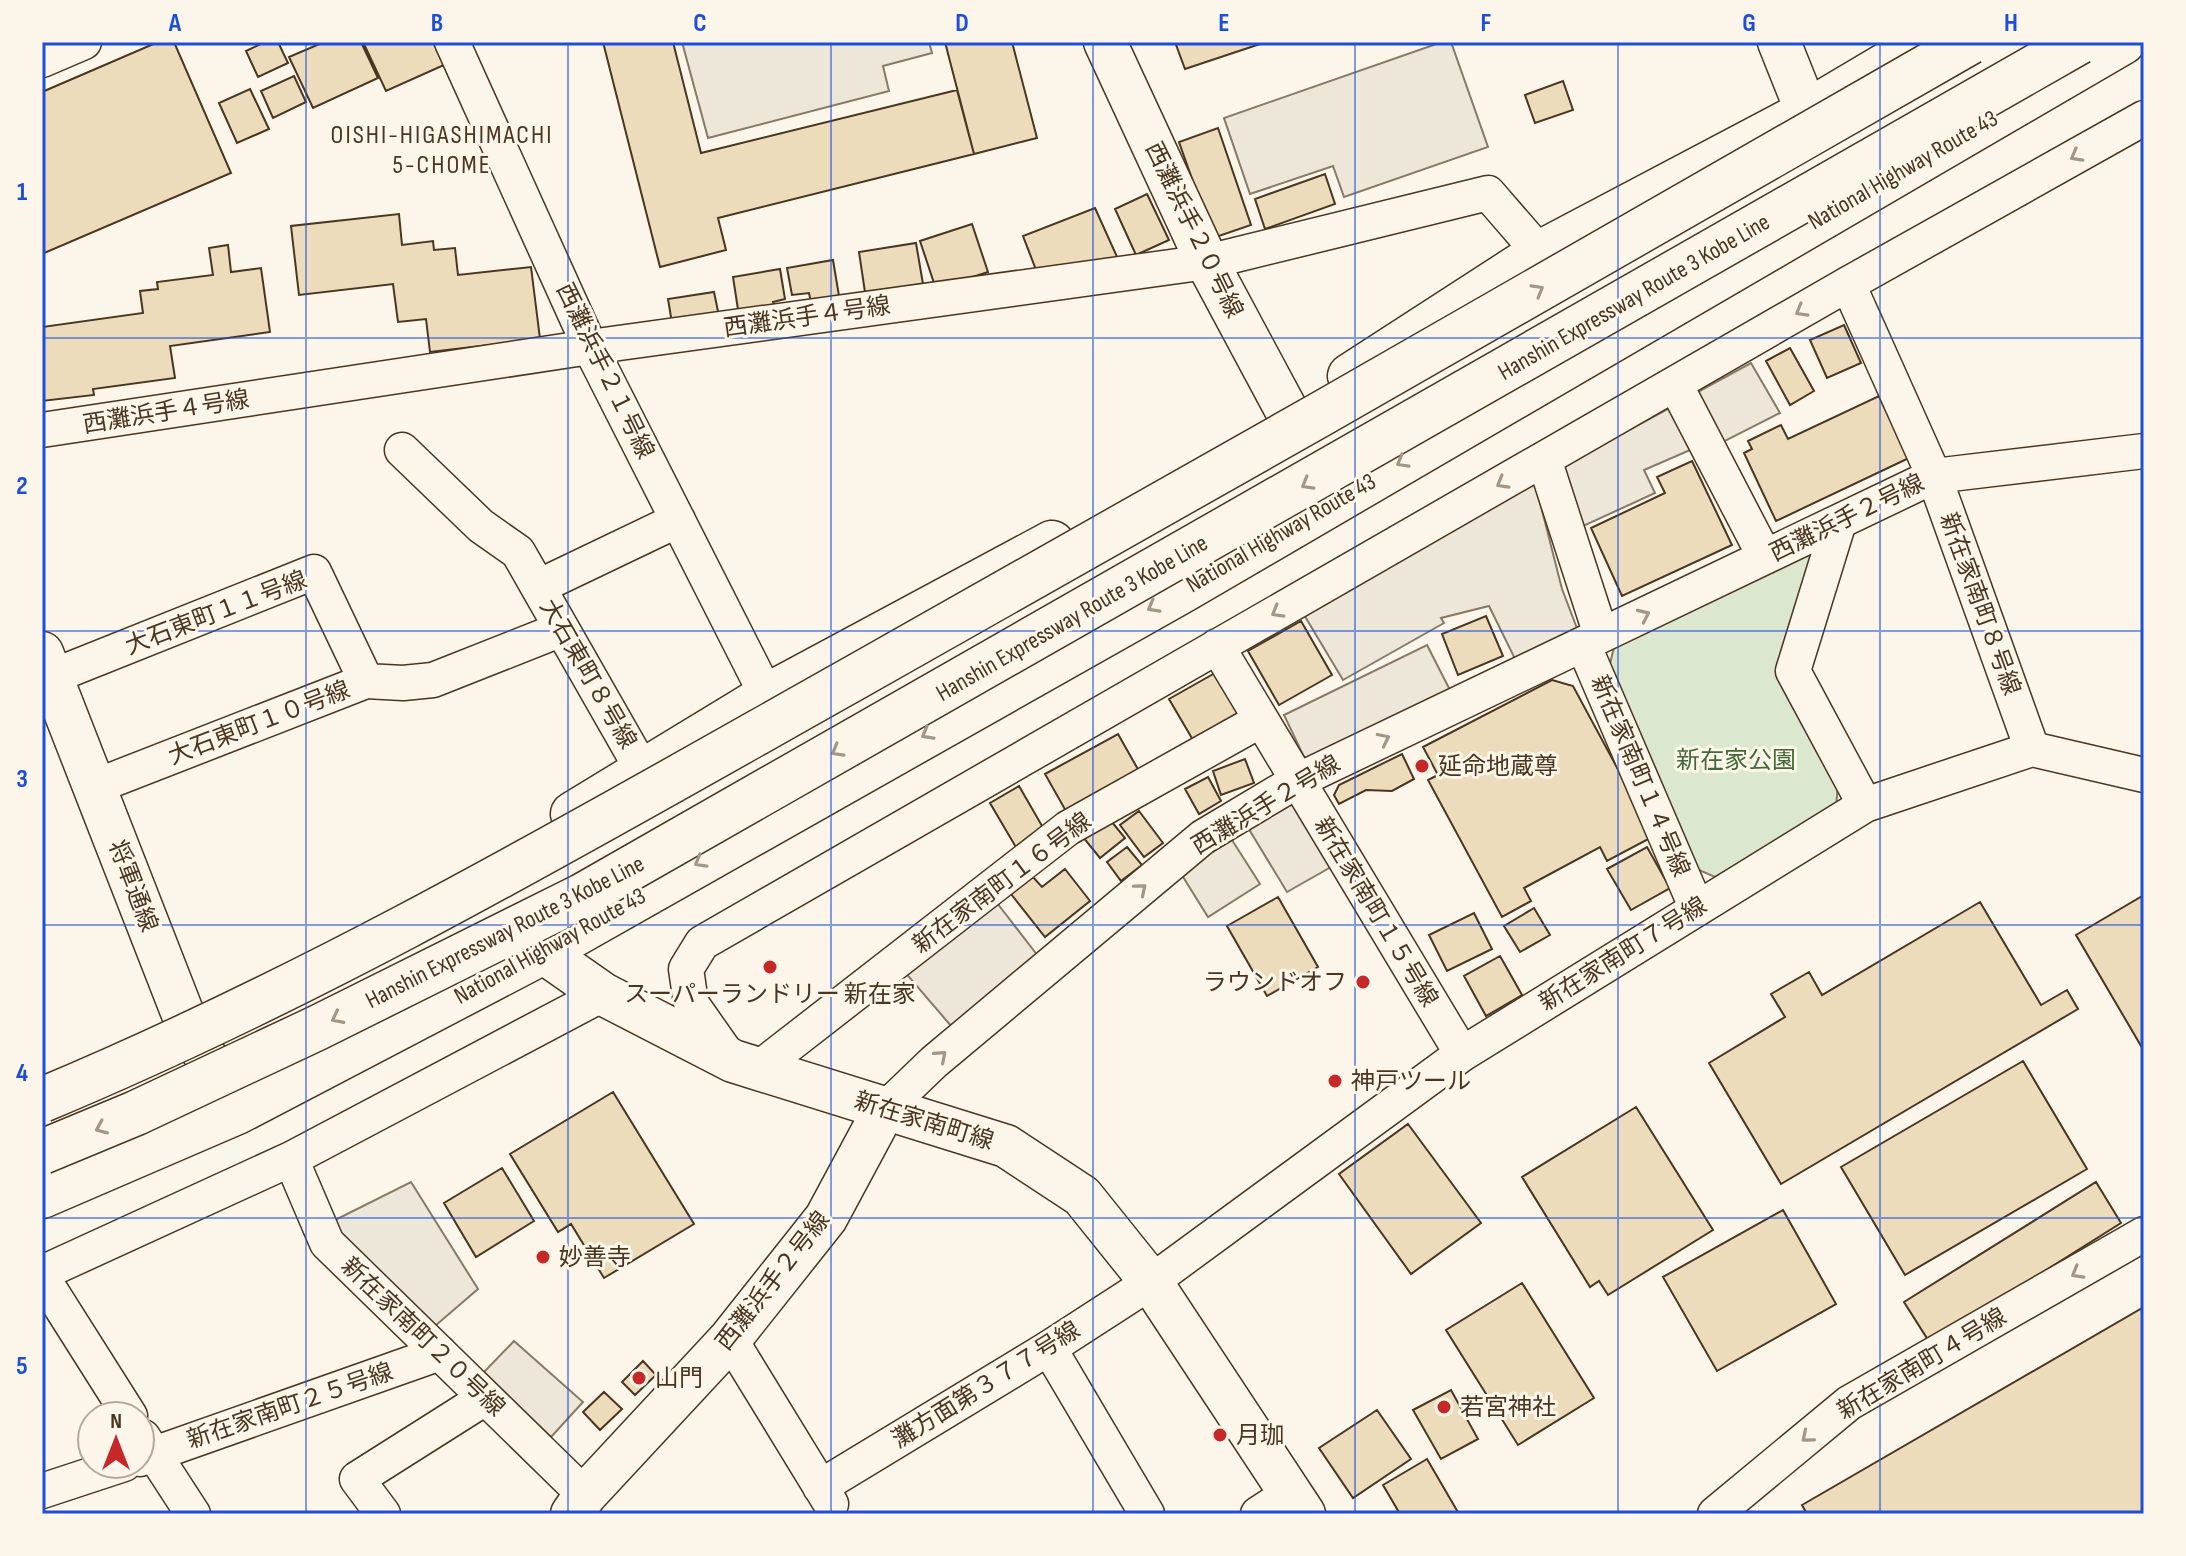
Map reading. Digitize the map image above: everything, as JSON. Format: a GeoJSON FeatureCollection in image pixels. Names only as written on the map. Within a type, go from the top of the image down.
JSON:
{"type":"FeatureCollection","features":[{"type":"Feature","properties":{"kind":"highway"},"geometry":{"type":"LineString","coordinates":[[42,1080],[186,1022],[572,814],[767,696],[1289,415],[1540,253],[1807,112],[1925,42]]}},
{"type":"Feature","properties":{"kind":"highway","name":"Hanshin Expressway Route 3 Kobe Line"},"geometry":{"type":"LineString","coordinates":[[42,1100],[297,984],[553,847],[1184,493],[1970,42]]}},
{"type":"Feature","properties":{"kind":"highway","name":"Hanshin Expressway Route 3 Kobe Line"},"geometry":{"type":"LineString","coordinates":[[42,1152],[136,1113],[303,1035],[582,896],[2079,42]]}},
{"type":"Feature","properties":{"kind":"highway","name":"National Highway Route 43"},"geometry":{"type":"LineString","coordinates":[[42,1196],[237,1112],[543,952],[1185,589],[2123,42]]}},
{"type":"Feature","properties":{"kind":"street"},"geometry":{"type":"LineString","coordinates":[[42,60],[84,42]]}},
{"type":"Feature","properties":{"kind":"street","name":"西灘浜手２１号線"},"geometry":{"type":"LineString","coordinates":[[452,42],[590,347],[767,696]]}},
{"type":"Feature","properties":{"kind":"street","name":"西灘浜手２０号線"},"geometry":{"type":"LineString","coordinates":[[1105,42],[1207,262],[1289,415]]}},
{"type":"Feature","properties":{"kind":"street"},"geometry":{"type":"LineString","coordinates":[[1779,42],[1807,112]]}},
{"type":"Feature","properties":{"kind":"street"},"geometry":{"type":"LineString","coordinates":[[746,1065],[691,1003],[686,969],[702,943],[1848,284],[2144,118]]}},
{"type":"Feature","properties":{"kind":"street","name":"西灘浜手４号線"},"geometry":{"type":"LineString","coordinates":[[42,430],[590,347],[1207,262],[1488,193],[1540,253]]}},
{"type":"Feature","properties":{"kind":"street","name":"新在家南町８号線"},"geometry":{"type":"LineString","coordinates":[[1848,284],[1934,476],[2032,749]]}},
{"type":"Feature","properties":{"kind":"street"},"geometry":{"type":"LineString","coordinates":[[1675,384],[1765,557]]}},
{"type":"Feature","properties":{"kind":"street"},"geometry":{"type":"LineString","coordinates":[[402,450],[481,526],[518,552],[538,587]]}},
{"type":"Feature","properties":{"kind":"street","name":"西灘浜手２号線"},"geometry":{"type":"LineString","coordinates":[[578,1504],[730,1339],[826,1218],[884,1110],[934,1062],[1203,837],[1297,781],[1934,476],[2144,451]]}},
{"type":"Feature","properties":{"kind":"street","name":"新在家南町１４号線"},"geometry":{"type":"LineString","coordinates":[[1544,459],[1592,639],[1697,909]]}},
{"type":"Feature","properties":{"kind":"street","name":"大石東町８号線"},"geometry":{"type":"LineString","coordinates":[[643,771],[538,587],[678,520]]}},
{"type":"Feature","properties":{"kind":"street"},"geometry":{"type":"LineString","coordinates":[[1839,522],[1793,671],[1865,805]]}},
{"type":"Feature","properties":{"kind":"street","name":"大石東町１１号線"},"geometry":{"type":"LineString","coordinates":[[47,665],[314,572],[366,681]]}},
{"type":"Feature","properties":{"kind":"street","name":"大石東町１０号線"},"geometry":{"type":"LineString","coordinates":[[94,787],[366,681],[403,683],[433,680],[562,629]]}},
{"type":"Feature","properties":{"kind":"street","name":"新在家南町１５号線"},"geometry":{"type":"LineString","coordinates":[[1217,646],[1462,1054]]}},
{"type":"Feature","properties":{"kind":"street","name":"将軍通線"},"geometry":{"type":"LineString","coordinates":[[47,665],[186,1022],[237,1112]]}},
{"type":"Feature","properties":{"kind":"street","name":"新在家南町１６号線"},"geometry":{"type":"LineString","coordinates":[[746,1065],[1068,828],[1261,720]]}},
{"type":"Feature","properties":{"kind":"street"},"geometry":{"type":"LineString","coordinates":[[2032,749],[2144,775]]}},
{"type":"Feature","properties":{"kind":"street","name":"新在家南町７号線"},"geometry":{"type":"LineString","coordinates":[[1151,1282],[1462,1054],[1865,805],[2032,749]]}},
{"type":"Feature","properties":{"kind":"street","name":"新在家南町線"},"geometry":{"type":"LineString","coordinates":[[543,952],[603,994],[746,1065],[1006,1146],[1082,1196],[1151,1282],[1284,1507]]}},
{"type":"Feature","properties":{"kind":"street"},"geometry":{"type":"LineString","coordinates":[[120,1400],[42,1275],[291,1159],[603,994]]}},
{"type":"Feature","properties":{"kind":"street","name":"新在家南町２０号線"},"geometry":{"type":"LineString","coordinates":[[291,1159],[327,1243],[485,1398],[578,1504]]}},
{"type":"Feature","properties":{"kind":"street","name":"新在家南町４号線"},"geometry":{"type":"LineString","coordinates":[[1715,1514],[1849,1403],[2144,1234]]}},
{"type":"Feature","properties":{"kind":"street","name":"灘方面第３７７号線"},"geometry":{"type":"LineString","coordinates":[[826,1505],[1049,1348],[1151,1282]]}},
{"type":"Feature","properties":{"kind":"street"},"geometry":{"type":"LineString","coordinates":[[730,1339],[826,1505]]}},
{"type":"Feature","properties":{"kind":"street"},"geometry":{"type":"LineString","coordinates":[[1049,1348],[1147,1514]]}},
{"type":"Feature","properties":{"kind":"street","name":"新在家南町２５号線"},"geometry":{"type":"LineString","coordinates":[[156,1446],[440,1353]]}},
{"type":"Feature","properties":{"kind":"street"},"geometry":{"type":"LineString","coordinates":[[383,1514],[357,1479],[485,1398]]}},
{"type":"Feature","properties":{"kind":"street"},"geometry":{"type":"LineString","coordinates":[[156,1472],[193,1514]]}},
{"type":"Feature","properties":{"kind":"street","name":"新在家南町２５号線"},"geometry":{"type":"LineString","coordinates":[[42,1491],[76,1477]]}},
{"type":"Feature","properties":{"kind":"green space","name":"新在家公園"},"geometry":{"type":"Polygon","coordinates":[[[1827,541],[1783,671],[1838,784],[1836,808],[1715,877],[1692,867],[1609,668],[1615,643],[1827,541]]]}},
{"type":"Feature","properties":{"kind":"shaded area"},"geometry":{"type":"Polygon","coordinates":[[[682,42],[929,42],[932,53],[883,66],[889,91],[708,138],[682,42]]]}},
{"type":"Feature","properties":{"kind":"shaded area"},"geometry":{"type":"Polygon","coordinates":[[[1442,42],[1451,42],[1488,147],[1344,197],[1333,166],[1250,194],[1224,118],[1442,42]]]}},
{"type":"Feature","properties":{"kind":"shaded area"},"geometry":{"type":"Polygon","coordinates":[[[1751,363],[1780,413],[1717,445],[1694,394],[1751,363]]]}},
{"type":"Feature","properties":{"kind":"shaded area"},"geometry":{"type":"Polygon","coordinates":[[[1675,405],[1697,447],[1644,470],[1655,493],[1581,527],[1560,467],[1675,405]]]}},
{"type":"Feature","properties":{"kind":"shaded area"},"geometry":{"type":"Polygon","coordinates":[[[1534,479],[1562,589],[1578,631],[1516,661],[1489,606],[1441,618],[1444,623],[1343,680],[1303,613],[1534,479]]]}},
{"type":"Feature","properties":{"kind":"shaded area"},"geometry":{"type":"Polygon","coordinates":[[[1427,645],[1451,692],[1314,760],[1304,757],[1284,715],[1427,645]]]}},
{"type":"Feature","properties":{"kind":"shaded area"},"geometry":{"type":"Polygon","coordinates":[[[1288,795],[1338,863],[1287,892],[1244,821],[1288,795]]]}},
{"type":"Feature","properties":{"kind":"shaded area"},"geometry":{"type":"Polygon","coordinates":[[[1232,840],[1260,884],[1208,917],[1180,872],[1232,840]]]}},
{"type":"Feature","properties":{"kind":"shaded area"},"geometry":{"type":"Polygon","coordinates":[[[994,899],[1038,956],[952,1027],[903,970],[994,899]]]}},
{"type":"Feature","properties":{"kind":"shaded area"},"geometry":{"type":"Polygon","coordinates":[[[411,1182],[478,1289],[435,1326],[329,1223],[411,1182]]]}},
{"type":"Feature","properties":{"kind":"shaded area"},"geometry":{"type":"Polygon","coordinates":[[[514,1341],[583,1402],[551,1437],[484,1372],[514,1341]]]}},
{"type":"Feature","properties":{"kind":"building"},"geometry":{"type":"Polygon","coordinates":[[[158,42],[174,42],[231,173],[42,254],[42,92],[158,42]]]}},
{"type":"Feature","properties":{"kind":"building"},"geometry":{"type":"Polygon","coordinates":[[[265,42],[278,42],[288,63],[258,77],[246,51],[265,42]]]}},
{"type":"Feature","properties":{"kind":"building"},"geometry":{"type":"Polygon","coordinates":[[[324,42],[361,42],[378,78],[313,108],[289,57],[324,42]]]}},
{"type":"Feature","properties":{"kind":"building"},"geometry":{"type":"Polygon","coordinates":[[[363,42],[433,42],[444,65],[386,91],[363,42]]]}},
{"type":"Feature","properties":{"kind":"building"},"geometry":{"type":"Polygon","coordinates":[[[603,42],[673,42],[701,153],[957,90],[974,154],[718,218],[726,250],[660,267],[603,42]]]}},
{"type":"Feature","properties":{"kind":"building"},"geometry":{"type":"Polygon","coordinates":[[[945,42],[1012,42],[1037,138],[974,154],[945,42]]]}},
{"type":"Feature","properties":{"kind":"building"},"geometry":{"type":"Polygon","coordinates":[[[1175,42],[1266,42],[1185,69],[1175,42]]]}},
{"type":"Feature","properties":{"kind":"building"},"geometry":{"type":"Polygon","coordinates":[[[294,76],[306,102],[273,118],[261,91],[294,76]]]}},
{"type":"Feature","properties":{"kind":"building"},"geometry":{"type":"Polygon","coordinates":[[[1563,81],[1573,110],[1535,123],[1525,95],[1563,81]]]}},
{"type":"Feature","properties":{"kind":"building"},"geometry":{"type":"Polygon","coordinates":[[[250,89],[269,129],[237,143],[219,103],[250,89]]]}},
{"type":"Feature","properties":{"kind":"building"},"geometry":{"type":"Polygon","coordinates":[[[1218,128],[1251,225],[1213,238],[1179,142],[1218,128]]]}},
{"type":"Feature","properties":{"kind":"building"},"geometry":{"type":"Polygon","coordinates":[[[1325,174],[1335,204],[1265,229],[1255,199],[1325,174]]]}},
{"type":"Feature","properties":{"kind":"building"},"geometry":{"type":"Polygon","coordinates":[[[1147,194],[1169,240],[1136,255],[1115,209],[1147,194]]]}},
{"type":"Feature","properties":{"kind":"building"},"geometry":{"type":"Polygon","coordinates":[[[1095,208],[1118,259],[1038,275],[1023,236],[1095,208]]]}},
{"type":"Feature","properties":{"kind":"building"},"geometry":{"type":"Polygon","coordinates":[[[399,214],[402,245],[433,241],[434,250],[455,248],[458,275],[531,267],[540,339],[430,352],[426,319],[398,322],[393,284],[299,295],[291,226],[399,214]]]}},
{"type":"Feature","properties":{"kind":"building"},"geometry":{"type":"Polygon","coordinates":[[[972,224],[988,272],[936,289],[920,241],[972,224]]]}},
{"type":"Feature","properties":{"kind":"building"},"geometry":{"type":"Polygon","coordinates":[[[916,243],[924,290],[866,299],[859,252],[916,243]]]}},
{"type":"Feature","properties":{"kind":"building"},"geometry":{"type":"Polygon","coordinates":[[[228,245],[231,272],[261,268],[270,332],[170,346],[175,378],[93,389],[94,395],[42,401],[42,327],[143,313],[140,291],[158,289],[157,282],[213,275],[209,248],[228,245]]]}},
{"type":"Feature","properties":{"kind":"building"},"geometry":{"type":"Polygon","coordinates":[[[833,260],[840,302],[812,307],[809,293],[792,295],[787,268],[833,260]]]}},
{"type":"Feature","properties":{"kind":"building"},"geometry":{"type":"Polygon","coordinates":[[[780,269],[785,299],[773,302],[775,310],[739,316],[733,277],[780,269]]]}},
{"type":"Feature","properties":{"kind":"building"},"geometry":{"type":"Polygon","coordinates":[[[714,292],[719,316],[672,323],[668,299],[714,292]]]}},
{"type":"Feature","properties":{"kind":"building"},"geometry":{"type":"Polygon","coordinates":[[[1844,325],[1861,363],[1827,378],[1810,340],[1844,325]]]}},
{"type":"Feature","properties":{"kind":"building"},"geometry":{"type":"Polygon","coordinates":[[[1790,348],[1814,391],[1790,405],[1766,361],[1790,348]]]}},
{"type":"Feature","properties":{"kind":"building"},"geometry":{"type":"Polygon","coordinates":[[[1879,396],[1909,458],[1776,521],[1744,453],[1752,449],[1748,441],[1781,425],[1788,439],[1879,396]]]}},
{"type":"Feature","properties":{"kind":"building"},"geometry":{"type":"Polygon","coordinates":[[[1692,461],[1732,545],[1622,596],[1591,528],[1665,493],[1657,477],[1692,461]]]}},
{"type":"Feature","properties":{"kind":"building"},"geometry":{"type":"Polygon","coordinates":[[[1486,616],[1503,656],[1458,675],[1442,634],[1486,616]]]}},
{"type":"Feature","properties":{"kind":"building"},"geometry":{"type":"Polygon","coordinates":[[[1301,621],[1332,675],[1279,705],[1248,651],[1301,621]]]}},
{"type":"Feature","properties":{"kind":"building"},"geometry":{"type":"Polygon","coordinates":[[[1215,673],[1241,717],[1200,752],[1169,699],[1215,673]]]}},
{"type":"Feature","properties":{"kind":"building"},"geometry":{"type":"Polygon","coordinates":[[[1552,680],[1573,686],[1654,836],[1607,861],[1600,847],[1524,888],[1531,901],[1502,917],[1428,780],[1438,775],[1423,747],[1552,680]]]}},
{"type":"Feature","properties":{"kind":"building"},"geometry":{"type":"Polygon","coordinates":[[[1118,734],[1144,780],[1071,820],[1045,774],[1118,734]]]}},
{"type":"Feature","properties":{"kind":"building"},"geometry":{"type":"Polygon","coordinates":[[[1402,754],[1414,779],[1392,791],[1366,790],[1339,804],[1334,795],[1339,785],[1402,754]]]}},
{"type":"Feature","properties":{"kind":"building"},"geometry":{"type":"Polygon","coordinates":[[[1245,759],[1254,783],[1221,795],[1213,771],[1245,759]]]}},
{"type":"Feature","properties":{"kind":"building"},"geometry":{"type":"Polygon","coordinates":[[[1208,777],[1221,801],[1199,814],[1185,789],[1208,777]]]}},
{"type":"Feature","properties":{"kind":"building"},"geometry":{"type":"Polygon","coordinates":[[[1019,786],[1049,838],[1020,854],[990,803],[1019,786]]]}},
{"type":"Feature","properties":{"kind":"building"},"geometry":{"type":"Polygon","coordinates":[[[1139,811],[1163,843],[1144,857],[1120,825],[1139,811]]]}},
{"type":"Feature","properties":{"kind":"building"},"geometry":{"type":"Polygon","coordinates":[[[1107,816],[1125,838],[1100,858],[1082,836],[1107,816]]]}},
{"type":"Feature","properties":{"kind":"building"},"geometry":{"type":"Polygon","coordinates":[[[1127,847],[1142,865],[1121,881],[1107,862],[1127,847]]]}},
{"type":"Feature","properties":{"kind":"building"},"geometry":{"type":"Polygon","coordinates":[[[1647,847],[1670,888],[1631,910],[1607,869],[1647,847]]]}},
{"type":"Feature","properties":{"kind":"building"},"geometry":{"type":"Polygon","coordinates":[[[1065,869],[1090,901],[1045,937],[1011,894],[1033,877],[1042,887],[1065,869]]]}},
{"type":"Feature","properties":{"kind":"building"},"geometry":{"type":"Polygon","coordinates":[[[2144,895],[2144,1051],[2076,935],[2144,895]]]}},
{"type":"Feature","properties":{"kind":"building"},"geometry":{"type":"Polygon","coordinates":[[[1278,897],[1318,967],[1267,996],[1227,926],[1278,897]]]}},
{"type":"Feature","properties":{"kind":"building"},"geometry":{"type":"Polygon","coordinates":[[[1980,902],[2041,1005],[2067,990],[2078,1009],[1781,1184],[1709,1063],[1785,1017],[1771,994],[1809,972],[1822,995],[1980,902]]]}},
{"type":"Feature","properties":{"kind":"building"},"geometry":{"type":"Polygon","coordinates":[[[1534,908],[1550,935],[1520,952],[1504,926],[1534,908]]]}},
{"type":"Feature","properties":{"kind":"building"},"geometry":{"type":"Polygon","coordinates":[[[1474,913],[1492,949],[1447,971],[1429,935],[1474,913]]]}},
{"type":"Feature","properties":{"kind":"building"},"geometry":{"type":"Polygon","coordinates":[[[1500,956],[1522,995],[1486,1016],[1464,976],[1500,956]]]}},
{"type":"Feature","properties":{"kind":"building"},"geometry":{"type":"Polygon","coordinates":[[[2023,1061],[2087,1169],[1905,1275],[1841,1167],[2023,1061]]]}},
{"type":"Feature","properties":{"kind":"building"},"geometry":{"type":"Polygon","coordinates":[[[613,1092],[694,1224],[604,1278],[571,1224],[558,1232],[510,1154],[613,1092]]]}},
{"type":"Feature","properties":{"kind":"building"},"geometry":{"type":"Polygon","coordinates":[[[1636,1107],[1713,1230],[1608,1295],[1599,1281],[1590,1287],[1522,1177],[1636,1107]]]}},
{"type":"Feature","properties":{"kind":"building"},"geometry":{"type":"Polygon","coordinates":[[[1408,1124],[1481,1223],[1411,1274],[1339,1174],[1408,1124]]]}},
{"type":"Feature","properties":{"kind":"building"},"geometry":{"type":"Polygon","coordinates":[[[502,1168],[534,1221],[476,1257],[444,1203],[502,1168]]]}},
{"type":"Feature","properties":{"kind":"building"},"geometry":{"type":"Polygon","coordinates":[[[2096,1182],[2121,1223],[1930,1343],[1904,1302],[2096,1182]]]}},
{"type":"Feature","properties":{"kind":"building"},"geometry":{"type":"Polygon","coordinates":[[[1783,1210],[1836,1304],[1717,1371],[1663,1277],[1783,1210]]]}},
{"type":"Feature","properties":{"kind":"building"},"geometry":{"type":"Polygon","coordinates":[[[1522,1283],[1594,1398],[1518,1445],[1446,1330],[1522,1283]]]}},
{"type":"Feature","properties":{"kind":"building"},"geometry":{"type":"Polygon","coordinates":[[[2144,1307],[2144,1514],[1807,1514],[1802,1505],[2144,1307]]]}},
{"type":"Feature","properties":{"kind":"building","name":"山門"},"geometry":{"type":"Polygon","coordinates":[[[643,1361],[656,1375],[635,1395],[622,1382],[643,1361]]]}},
{"type":"Feature","properties":{"kind":"building"},"geometry":{"type":"Polygon","coordinates":[[[1451,1390],[1478,1439],[1441,1459],[1413,1410],[1451,1390]]]}},
{"type":"Feature","properties":{"kind":"building"},"geometry":{"type":"Polygon","coordinates":[[[604,1392],[622,1409],[600,1430],[583,1412],[604,1392]]]}},
{"type":"Feature","properties":{"kind":"building"},"geometry":{"type":"Polygon","coordinates":[[[1377,1410],[1411,1459],[1353,1498],[1319,1448],[1377,1410]]]}},
{"type":"Feature","properties":{"kind":"building"},"geometry":{"type":"Polygon","coordinates":[[[1427,1459],[1459,1514],[1400,1514],[1383,1485],[1427,1459]]]}},
{"type":"Feature","properties":{"kind":"place","name":"延命地蔵尊"},"geometry":{"type":"Point","coordinates":[1422,766]}},
{"type":"Feature","properties":{"kind":"place","name":"スーパーランドリー 新在家"},"geometry":{"type":"Point","coordinates":[770,967]}},
{"type":"Feature","properties":{"kind":"place","name":"ラウンドオフ"},"geometry":{"type":"Point","coordinates":[1363,982]}},
{"type":"Feature","properties":{"kind":"place","name":"神戸ツール"},"geometry":{"type":"Point","coordinates":[1335,1081]}},
{"type":"Feature","properties":{"kind":"place","name":"妙善寺"},"geometry":{"type":"Point","coordinates":[543,1257]}},
{"type":"Feature","properties":{"kind":"place","name":"山門"},"geometry":{"type":"Point","coordinates":[639,1378]}},
{"type":"Feature","properties":{"kind":"place","name":"若宮神社"},"geometry":{"type":"Point","coordinates":[1444,1407]}},
{"type":"Feature","properties":{"kind":"place","name":"月珈"},"geometry":{"type":"Point","coordinates":[1220,1435]}},
{"type":"Feature","properties":{"kind":"district","name":"OISHI-HIGASHIMACHI 5-CHOME"},"geometry":{"type":"Point","coordinates":[442,150]}}]}
